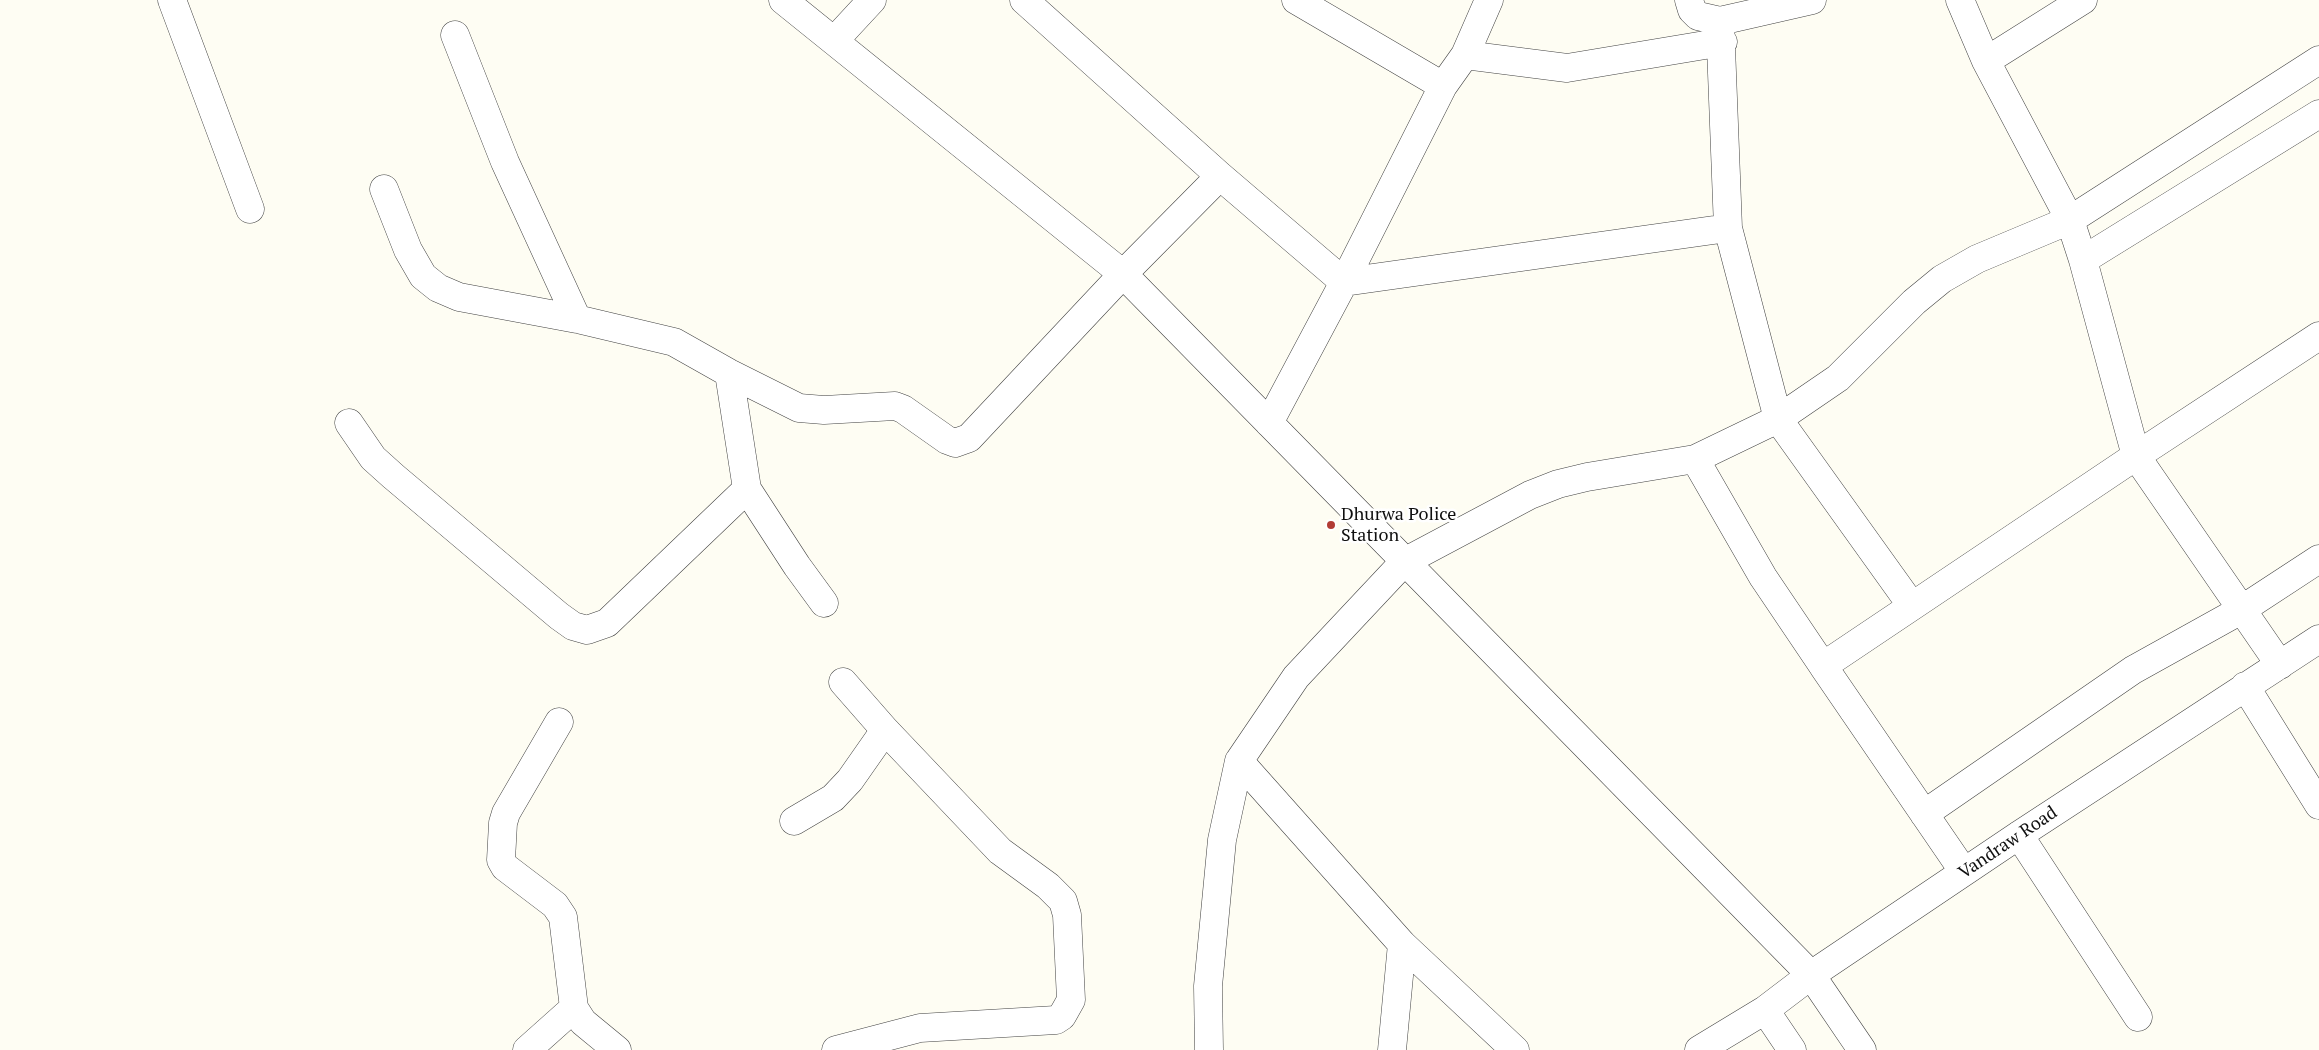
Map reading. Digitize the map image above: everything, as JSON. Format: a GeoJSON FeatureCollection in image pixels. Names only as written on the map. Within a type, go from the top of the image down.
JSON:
{"type":"FeatureCollection","features":[{"type":"Feature","properties":{"kind":"street"},"geometry":{"type":"LineString","coordinates":[[172,0],[250,209]]}},
{"type":"Feature","properties":{"kind":"street"},"geometry":{"type":"LineString","coordinates":[[783,0],[1123,274],[1811,975],[1862,1050]]}},
{"type":"Feature","properties":{"kind":"street"},"geometry":{"type":"LineString","coordinates":[[834,41],[872,0]]}},
{"type":"Feature","properties":{"kind":"street"},"geometry":{"type":"LineString","coordinates":[[1024,0],[1220,176],[1344,282],[1728,228]]}},
{"type":"Feature","properties":{"kind":"street"},"geometry":{"type":"LineString","coordinates":[[1296,0],[1443,86]]}},
{"type":"Feature","properties":{"kind":"street"},"geometry":{"type":"LineString","coordinates":[[1269,423],[1344,282],[1443,86],[1466,56],[1489,0]]}},
{"type":"Feature","properties":{"kind":"street"},"geometry":{"type":"LineString","coordinates":[[1689,0],[1692,10],[1698,16],[1721,32]]}},
{"type":"Feature","properties":{"kind":"street"},"geometry":{"type":"LineString","coordinates":[[1466,56],[1567,68],[1721,32],[1812,0]]}},
{"type":"Feature","properties":{"kind":"street"},"geometry":{"type":"LineString","coordinates":[[1960,0],[1986,62],[2070,220],[2083,260],[2136,456],[2280,665]]}},
{"type":"Feature","properties":{"kind":"street"},"geometry":{"type":"LineString","coordinates":[[1986,62],[2083,0]]}},
{"type":"Feature","properties":{"kind":"street"},"geometry":{"type":"LineString","coordinates":[[1721,32],[1728,228],[1778,419],[1912,606]]}},
{"type":"Feature","properties":{"kind":"street"},"geometry":{"type":"LineString","coordinates":[[455,35],[505,162],[577,319]]}},
{"type":"Feature","properties":{"kind":"street"},"geometry":{"type":"LineString","coordinates":[[1209,1050],[1208,986],[1222,840],[1239,761],[1296,677],[1404,562],[1530,495],[1558,484],[1587,477],[1695,459],[1778,419],[1838,378],[1914,302],[1942,279],[1976,259],[2070,220],[2319,60]]}},
{"type":"Feature","properties":{"kind":"street"},"geometry":{"type":"LineString","coordinates":[[2083,260],[2319,114]]}},
{"type":"Feature","properties":{"kind":"street"},"geometry":{"type":"LineString","coordinates":[[384,189],[408,250],[423,276],[438,288],[459,297],[577,319],[674,342],[728,373],[799,408],[824,410],[895,406],[903,408],[947,440],[955,443],[964,442],[1123,274],[1220,176]]}},
{"type":"Feature","properties":{"kind":"street"},"geometry":{"type":"LineString","coordinates":[[1823,666],[2319,336]]}},
{"type":"Feature","properties":{"kind":"street"},"geometry":{"type":"LineString","coordinates":[[728,373],[747,488],[797,566],[824,603]]}},
{"type":"Feature","properties":{"kind":"street"},"geometry":{"type":"LineString","coordinates":[[349,423],[373,458],[393,476],[559,616],[573,626],[587,630],[607,624],[747,488]]}},
{"type":"Feature","properties":{"kind":"street"},"geometry":{"type":"LineString","coordinates":[[1695,459],[1763,577],[1964,872]]}},
{"type":"Feature","properties":{"kind":"street"},"geometry":{"type":"LineString","coordinates":[[1924,814],[2133,670],[2241,610],[2319,559]]}},
{"type":"Feature","properties":{"kind":"street","name":"Vandraw Road"},"geometry":{"type":"LineString","coordinates":[[1699,1050],[1766,1010],[1811,975],[2019,835],[2319,639]]}},
{"type":"Feature","properties":{"kind":"street"},"geometry":{"type":"LineString","coordinates":[[836,1050],[920,1028],[1056,1020],[1062,1016],[1071,1000],[1067,915],[1063,901],[1048,886],[1000,851],[885,730],[843,682]]}},
{"type":"Feature","properties":{"kind":"street"},"geometry":{"type":"LineString","coordinates":[[2245,686],[2319,804]]}},
{"type":"Feature","properties":{"kind":"street"},"geometry":{"type":"LineString","coordinates":[[559,722],[506,813],[501,860],[506,867],[555,905],[563,916],[574,1008],[583,1022],[617,1050]]}},
{"type":"Feature","properties":{"kind":"street"},"geometry":{"type":"LineString","coordinates":[[794,821],[832,798],[850,780],[885,730]]}},
{"type":"Feature","properties":{"kind":"street"},"geometry":{"type":"LineString","coordinates":[[1239,761],[1402,944],[1515,1050]]}},
{"type":"Feature","properties":{"kind":"street"},"geometry":{"type":"LineString","coordinates":[[2019,835],[2138,1017]]}},
{"type":"Feature","properties":{"kind":"street"},"geometry":{"type":"LineString","coordinates":[[1392,1050],[1402,944]]}},
{"type":"Feature","properties":{"kind":"street"},"geometry":{"type":"LineString","coordinates":[[527,1050],[574,1008]]}},
{"type":"Feature","properties":{"kind":"street"},"geometry":{"type":"LineString","coordinates":[[1766,1010],[1792,1050]]}},
{"type":"Feature","properties":{"kind":"place","name":"Dhurwa Police Station"},"geometry":{"type":"Point","coordinates":[1331,525]}}]}
